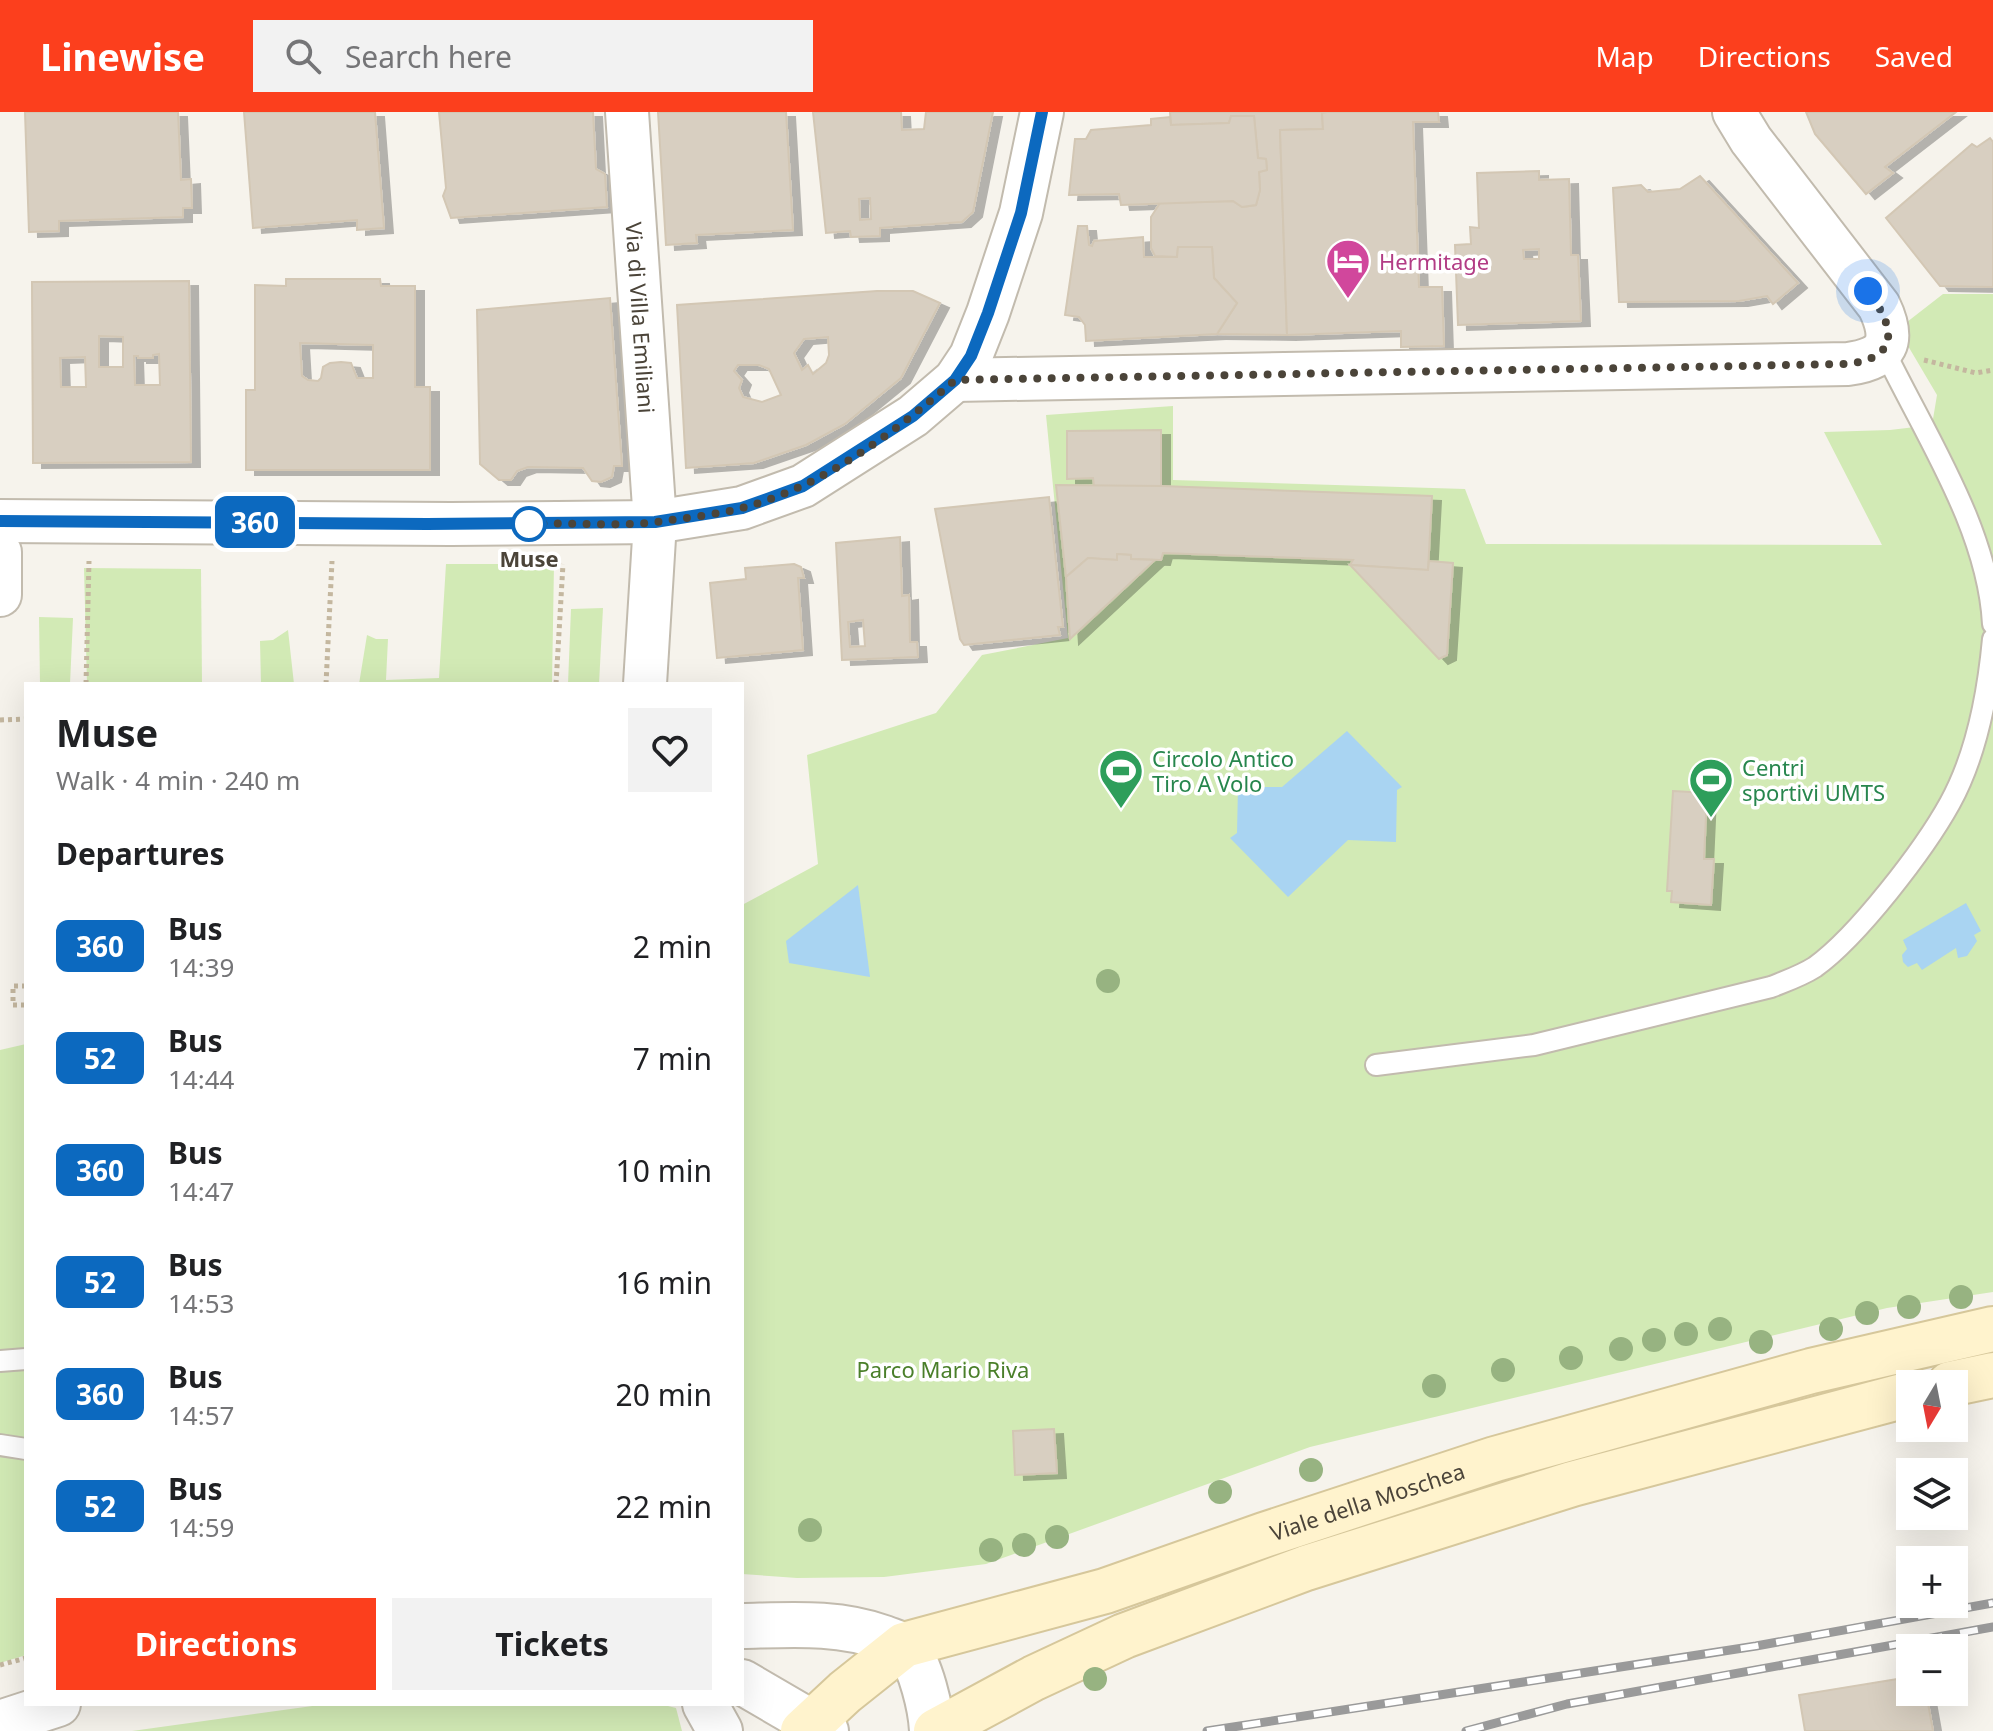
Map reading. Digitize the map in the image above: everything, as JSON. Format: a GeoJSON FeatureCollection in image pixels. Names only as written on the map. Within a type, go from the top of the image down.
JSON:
{"type":"FeatureCollection","features":[{"type":"Feature","properties":{"kind":"main road","name":"Viale della Moschea"},"geometry":{"type":"LineString","coordinates":[[904,1645],[1105,1591],[1495,1459],[1811,1371],[1993,1329]]}},
{"type":"Feature","properties":{"kind":"main road"},"geometry":{"type":"LineString","coordinates":[[1968,1380],[1993,1375]]}},
{"type":"Feature","properties":{"kind":"main road","name":"Viale della Moschea"},"geometry":{"type":"LineString","coordinates":[[934,1731],[1101,1646],[1306,1568],[1572,1484],[1896,1398]]}},
{"type":"Feature","properties":{"kind":"main road"},"geometry":{"type":"LineString","coordinates":[[813,1728],[904,1645]]}},
{"type":"Feature","properties":{"kind":"street","name":"Via di Villa Emiliani"},"geometry":{"type":"LineString","coordinates":[[627,112],[655,522],[645,682]]}},
{"type":"Feature","properties":{"kind":"street"},"geometry":{"type":"LineString","coordinates":[[0,521],[655,522],[742,508],[803,486],[913,416],[955,380],[971,356],[1016,227],[1042,112]]}},
{"type":"Feature","properties":{"kind":"street"},"geometry":{"type":"LineString","coordinates":[[955,380],[1848,364],[1869,360],[1884,350],[1887,329],[1879,306],[1751,140],[1734,112]]}},
{"type":"Feature","properties":{"kind":"street"},"geometry":{"type":"LineString","coordinates":[[0,552],[0,595]]}},
{"type":"Feature","properties":{"kind":"street"},"geometry":{"type":"LineString","coordinates":[[744,1626],[830,1625],[862,1631],[904,1645],[926,1697],[934,1731]]}},
{"type":"Feature","properties":{"kind":"street"},"geometry":{"type":"LineString","coordinates":[[744,1683],[813,1728]]}},
{"type":"Feature","properties":{"kind":"street"},"geometry":{"type":"LineString","coordinates":[[0,1723],[52,1706]]}},
{"type":"Feature","properties":{"kind":"street"},"geometry":{"type":"LineString","coordinates":[[706,1706],[720,1731]]}},
{"type":"Feature","properties":{"kind":"lane"},"geometry":{"type":"LineString","coordinates":[[1884,350],[1955,491],[1979,553],[1992,600],[1993,624]]}},
{"type":"Feature","properties":{"kind":"lane"},"geometry":{"type":"LineString","coordinates":[[1376,1065],[1534,1045],[1771,987],[1816,966],[1874,907],[1951,802],[1970,754],[1983,706],[1993,639]]}},
{"type":"Feature","properties":{"kind":"lane"},"geometry":{"type":"LineString","coordinates":[[0,1361],[24,1359]]}},
{"type":"Feature","properties":{"kind":"lane"},"geometry":{"type":"LineString","coordinates":[[0,1445],[24,1449]]}},
{"type":"Feature","properties":{"kind":"path"},"geometry":{"type":"LineString","coordinates":[[1884,350],[1976,373],[1993,370]]}},
{"type":"Feature","properties":{"kind":"path"},"geometry":{"type":"LineString","coordinates":[[86,682],[89,555]]}},
{"type":"Feature","properties":{"kind":"path"},"geometry":{"type":"LineString","coordinates":[[556,682],[564,555]]}},
{"type":"Feature","properties":{"kind":"path"},"geometry":{"type":"LineString","coordinates":[[326,682],[332,556]]}},
{"type":"Feature","properties":{"kind":"path"},"geometry":{"type":"LineString","coordinates":[[0,720],[24,719]]}},
{"type":"Feature","properties":{"kind":"path"},"geometry":{"type":"LineString","coordinates":[[24,986],[13,986],[13,1005],[24,1005]]}},
{"type":"Feature","properties":{"kind":"path"},"geometry":{"type":"LineString","coordinates":[[0,1665],[24,1659]]}},
{"type":"Feature","properties":{"kind":"green space","name":"Parco Mario Riva"},"geometry":{"type":"Polygon","coordinates":[[[1943,294],[1993,294],[1993,1292],[1887,1308],[1310,1447],[986,1564],[884,1577],[797,1578],[744,1574],[744,904],[818,864],[807,755],[936,713],[982,655],[1068,638],[1046,415],[1173,406],[1173,480],[1465,489],[1486,544],[1882,545],[1824,432],[1932,425],[1937,395],[1898,329],[1943,294]]]}},
{"type":"Feature","properties":{"kind":"green space"},"geometry":{"type":"Polygon","coordinates":[[[446,564],[554,564],[552,682],[359,682],[367,635],[388,639],[386,680],[439,678],[446,564]]]}},
{"type":"Feature","properties":{"kind":"green space"},"geometry":{"type":"Polygon","coordinates":[[[84,568],[201,569],[202,682],[87,682],[84,568]]]}},
{"type":"Feature","properties":{"kind":"green space"},"geometry":{"type":"Polygon","coordinates":[[[603,608],[599,682],[568,682],[571,609],[603,608]]]}},
{"type":"Feature","properties":{"kind":"green space"},"geometry":{"type":"Polygon","coordinates":[[[39,617],[73,618],[70,682],[40,682],[39,617]]]}},
{"type":"Feature","properties":{"kind":"green space"},"geometry":{"type":"Polygon","coordinates":[[[288,630],[294,682],[261,682],[260,641],[273,640],[288,630]]]}},
{"type":"Feature","properties":{"kind":"green space"},"geometry":{"type":"Polygon","coordinates":[[[24,1044],[24,1656],[0,1663],[0,1050],[24,1044]]]}},
{"type":"Feature","properties":{"kind":"green space"},"geometry":{"type":"Polygon","coordinates":[[[313,1706],[668,1706],[676,1708],[682,1731],[132,1731],[313,1706]]]}},
{"type":"Feature","properties":{"kind":"water"},"geometry":{"type":"Polygon","coordinates":[[[1347,731],[1402,787],[1397,790],[1396,842],[1348,840],[1288,897],[1230,838],[1237,833],[1238,787],[1282,787],[1347,731]]]}},
{"type":"Feature","properties":{"kind":"water"},"geometry":{"type":"Polygon","coordinates":[[[858,885],[870,977],[789,963],[786,941],[858,885]]]}},
{"type":"Feature","properties":{"kind":"water"},"geometry":{"type":"Polygon","coordinates":[[[1966,903],[1981,931],[1974,935],[1977,941],[1967,956],[1958,958],[1956,948],[1922,970],[1917,963],[1908,967],[1903,962],[1902,955],[1907,949],[1903,940],[1966,903]]]}},
{"type":"Feature","properties":{"kind":"building"},"geometry":{"type":"Polygon","coordinates":[[[25,112],[178,112],[181,180],[191,179],[192,208],[183,208],[183,217],[59,221],[59,231],[29,232],[25,112]]]}},
{"type":"Feature","properties":{"kind":"building"},"geometry":{"type":"Polygon","coordinates":[[[244,112],[375,112],[384,228],[357,230],[357,220],[253,228],[244,112]]]}},
{"type":"Feature","properties":{"kind":"building"},"geometry":{"type":"Polygon","coordinates":[[[439,112],[593,112],[596,169],[605,174],[607,207],[451,218],[443,196],[446,188],[439,112]]]}},
{"type":"Feature","properties":{"kind":"building"},"geometry":{"type":"Polygon","coordinates":[[[658,112],[786,112],[793,230],[696,235],[697,243],[666,245],[658,112]]]}},
{"type":"Feature","properties":{"kind":"building"},"geometry":{"type":"Polygon","coordinates":[[[813,112],[901,112],[902,130],[924,129],[926,112],[993,112],[973,212],[962,222],[880,228],[880,236],[851,237],[850,231],[826,233],[813,112]],[[870,198],[859,199],[860,220],[871,219],[870,198]]]}},
{"type":"Feature","properties":{"kind":"building"},"geometry":{"type":"Polygon","coordinates":[[[1170,112],[1327,112],[1322,113],[1323,129],[1280,130],[1287,335],[1217,334],[1237,303],[1214,278],[1212,247],[1178,247],[1177,257],[1155,256],[1151,248],[1151,217],[1160,203],[1233,201],[1242,207],[1256,205],[1260,190],[1259,172],[1267,170],[1266,159],[1258,158],[1254,116],[1231,116],[1229,123],[1171,125],[1170,112]]]}},
{"type":"Feature","properties":{"kind":"building"},"geometry":{"type":"Polygon","coordinates":[[[1438,112],[1439,122],[1413,122],[1419,287],[1442,287],[1444,346],[1401,347],[1401,331],[1287,335],[1280,130],[1323,129],[1322,113],[1438,112]]]}},
{"type":"Feature","properties":{"kind":"building"},"geometry":{"type":"Polygon","coordinates":[[[1806,112],[1956,112],[1885,167],[1893,173],[1866,194],[1815,134],[1806,112]]]}},
{"type":"Feature","properties":{"kind":"building"},"geometry":{"type":"Polygon","coordinates":[[[1231,116],[1254,116],[1258,158],[1266,159],[1267,170],[1259,172],[1260,190],[1256,205],[1242,207],[1233,201],[1121,205],[1119,194],[1069,195],[1075,139],[1086,139],[1091,130],[1151,125],[1151,119],[1170,117],[1171,125],[1229,123],[1231,116]]]}},
{"type":"Feature","properties":{"kind":"building"},"geometry":{"type":"Polygon","coordinates":[[[1990,138],[1993,142],[1993,287],[1940,286],[1886,218],[1972,144],[1977,147],[1990,138]]]}},
{"type":"Feature","properties":{"kind":"building"},"geometry":{"type":"Polygon","coordinates":[[[1539,171],[1539,180],[1569,179],[1571,255],[1578,255],[1581,321],[1458,325],[1455,245],[1471,244],[1470,227],[1479,228],[1477,173],[1539,171]],[[1539,249],[1523,250],[1524,259],[1539,259],[1539,249]]]}},
{"type":"Feature","properties":{"kind":"building"},"geometry":{"type":"Polygon","coordinates":[[[1700,176],[1798,283],[1773,304],[1767,296],[1739,301],[1619,302],[1613,188],[1641,185],[1648,192],[1680,189],[1700,176]]]}},
{"type":"Feature","properties":{"kind":"building"},"geometry":{"type":"Polygon","coordinates":[[[1078,226],[1087,226],[1089,245],[1092,246],[1094,241],[1143,237],[1144,257],[1177,257],[1178,247],[1212,247],[1214,278],[1237,303],[1217,334],[1086,341],[1085,325],[1079,317],[1065,315],[1078,226]]]}},
{"type":"Feature","properties":{"kind":"building"},"geometry":{"type":"Polygon","coordinates":[[[286,279],[380,279],[381,286],[415,286],[415,387],[430,387],[430,470],[246,470],[246,390],[255,390],[255,285],[286,286],[286,279]],[[300,343],[302,376],[318,381],[323,367],[341,362],[351,363],[357,378],[373,378],[373,345],[300,343]]]}},
{"type":"Feature","properties":{"kind":"building"},"geometry":{"type":"Polygon","coordinates":[[[189,281],[191,462],[33,463],[32,282],[189,281]],[[99,336],[99,367],[123,367],[123,337],[99,336]],[[159,354],[153,355],[153,358],[134,356],[135,385],[160,385],[159,354]],[[85,357],[60,358],[61,387],[86,387],[85,357]]]}},
{"type":"Feature","properties":{"kind":"building"},"geometry":{"type":"Polygon","coordinates":[[[877,291],[913,291],[940,303],[901,378],[845,424],[806,445],[754,463],[686,468],[677,305],[877,291]],[[828,337],[804,339],[794,353],[802,370],[808,365],[813,374],[826,363],[828,337]],[[738,365],[734,371],[742,380],[739,388],[743,397],[762,402],[781,395],[769,369],[759,365],[738,365]]]}},
{"type":"Feature","properties":{"kind":"building"},"geometry":{"type":"Polygon","coordinates":[[[610,298],[622,466],[614,466],[612,477],[601,482],[592,481],[583,468],[528,467],[517,471],[511,480],[499,480],[480,464],[477,310],[610,298]]]}},
{"type":"Feature","properties":{"kind":"building"},"geometry":{"type":"Polygon","coordinates":[[[1161,430],[1161,486],[1094,486],[1093,478],[1067,479],[1067,431],[1161,430]]]}},
{"type":"Feature","properties":{"kind":"building"},"geometry":{"type":"Polygon","coordinates":[[[1056,485],[1432,496],[1428,570],[1350,565],[1353,560],[1163,553],[1161,560],[1131,559],[1131,555],[1117,554],[1117,560],[1088,558],[1066,577],[1056,485]]]}},
{"type":"Feature","properties":{"kind":"building"},"geometry":{"type":"Polygon","coordinates":[[[1049,497],[1063,627],[1058,627],[1060,635],[964,645],[960,639],[935,509],[1049,497]]]}},
{"type":"Feature","properties":{"kind":"building"},"geometry":{"type":"Polygon","coordinates":[[[900,537],[902,596],[909,595],[910,642],[917,642],[918,657],[842,660],[836,543],[900,537]],[[863,620],[848,622],[850,647],[865,646],[863,620]]]}},
{"type":"Feature","properties":{"kind":"building"},"geometry":{"type":"Polygon","coordinates":[[[1117,554],[1131,555],[1131,559],[1155,560],[1070,639],[1066,577],[1088,558],[1117,560],[1117,554]]]}},
{"type":"Feature","properties":{"kind":"building"},"geometry":{"type":"Polygon","coordinates":[[[1429,561],[1453,563],[1447,655],[1439,659],[1350,565],[1428,570],[1429,561]]]}},
{"type":"Feature","properties":{"kind":"building"},"geometry":{"type":"Polygon","coordinates":[[[794,564],[801,567],[804,578],[798,578],[803,650],[717,658],[710,583],[746,579],[745,568],[794,564]]]}},
{"type":"Feature","properties":{"kind":"building"},"geometry":{"type":"Polygon","coordinates":[[[1673,791],[1707,793],[1704,859],[1714,859],[1711,905],[1671,902],[1672,891],[1667,891],[1673,791]]]}},
{"type":"Feature","properties":{"kind":"building"},"geometry":{"type":"Polygon","coordinates":[[[1054,1429],[1057,1473],[1015,1475],[1013,1431],[1054,1429]]]}},
{"type":"Feature","properties":{"kind":"building"},"geometry":{"type":"Polygon","coordinates":[[[1896,1679],[1896,1706],[1929,1706],[1933,1731],[1805,1731],[1799,1695],[1896,1679]]]}},
{"type":"Feature","properties":{"kind":"railway"},"geometry":{"type":"LineString","coordinates":[[1207,1731],[1756,1646],[1993,1603]]}},
{"type":"Feature","properties":{"kind":"railway"},"geometry":{"type":"LineString","coordinates":[[1466,1731],[1567,1704],[1993,1627]]}},
{"type":"Feature","properties":{"kind":"bus line","name":"360"},"geometry":{"type":"LineString","coordinates":[[0,521],[655,522],[742,508],[803,486],[913,416],[955,380],[971,356],[1021,213],[1042,112]]}},
{"type":"Feature","properties":{"kind":"place","name":"Hermitage"},"geometry":{"type":"Point","coordinates":[1348,300]}},
{"type":"Feature","properties":{"kind":"place","name":"Muse"},"geometry":{"type":"Point","coordinates":[529,524]}},
{"type":"Feature","properties":{"kind":"place","name":"Circolo Antico Tiro A Volo"},"geometry":{"type":"Point","coordinates":[1121,810]}},
{"type":"Feature","properties":{"kind":"place","name":"Centri sportivi UMTS"},"geometry":{"type":"Point","coordinates":[1711,819]}},
{"type":"Feature","properties":{"kind":"route"},"geometry":{"type":"LineString","coordinates":[[529,524],[655,522],[742,508],[803,486],[865,449],[913,416],[955,380],[1848,364],[1878,355],[1888,341],[1885,318],[1868,291]]}}]}
